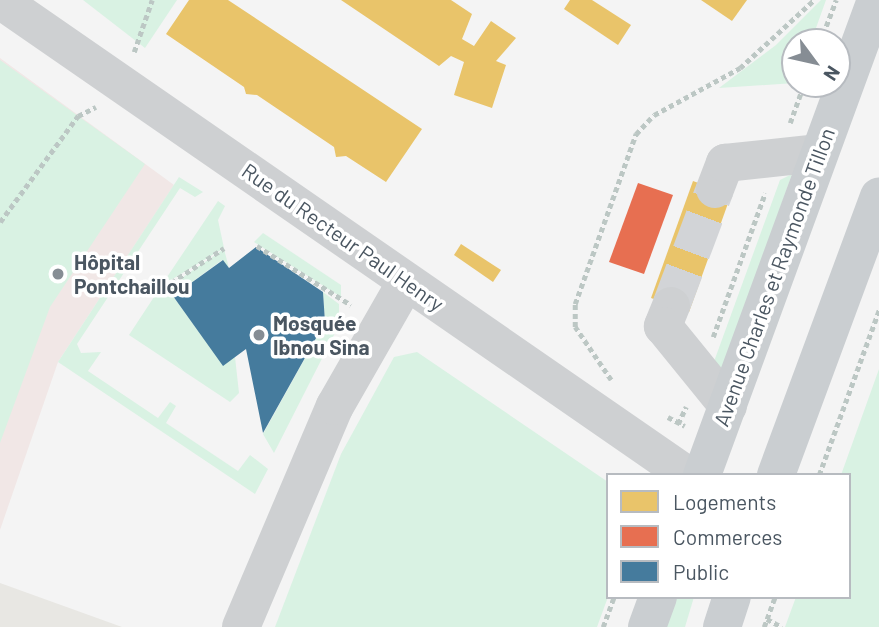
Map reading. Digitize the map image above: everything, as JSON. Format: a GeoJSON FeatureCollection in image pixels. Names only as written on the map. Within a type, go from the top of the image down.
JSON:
{"type":"FeatureCollection","features":[{"type":"Feature","properties":{"kind":"main road","name":"Avenue Charles et Raymonde Tillon"},"geometry":{"type":"LineString","coordinates":[[703,473],[876,0]]}},
{"type":"Feature","properties":{"kind":"main road"},"geometry":{"type":"LineString","coordinates":[[779,466],[879,196]]}},
{"type":"Feature","properties":{"kind":"main road"},"geometry":{"type":"LineString","coordinates":[[647,627],[657,599]]}},
{"type":"Feature","properties":{"kind":"main road"},"geometry":{"type":"LineString","coordinates":[[722,627],[731,599]]}},
{"type":"Feature","properties":{"kind":"street","name":"Rue du Recteur Paul Henry"},"geometry":{"type":"LineString","coordinates":[[0,0],[406,282],[676,452]]}},
{"type":"Feature","properties":{"kind":"street"},"geometry":{"type":"LineString","coordinates":[[715,189],[725,163],[819,152]]}},
{"type":"Feature","properties":{"kind":"street"},"geometry":{"type":"LineString","coordinates":[[241,627],[311,454],[406,282]]}},
{"type":"Feature","properties":{"kind":"street"},"geometry":{"type":"LineString","coordinates":[[671,306],[663,326],[699,375],[723,421]]}},
{"type":"Feature","properties":{"kind":"path"},"geometry":{"type":"LineString","coordinates":[[0,222],[78,116],[106,103],[119,82],[152,0]]}},
{"type":"Feature","properties":{"kind":"path"},"geometry":{"type":"LineString","coordinates":[[614,384],[575,327],[575,304],[636,134],[654,115],[740,68],[814,0]]}},
{"type":"Feature","properties":{"kind":"path"},"geometry":{"type":"LineString","coordinates":[[825,28],[836,0]]}},
{"type":"Feature","properties":{"kind":"path"},"geometry":{"type":"LineString","coordinates":[[676,452],[699,375],[799,98]]}},
{"type":"Feature","properties":{"kind":"path"},"geometry":{"type":"LineString","coordinates":[[257,246],[351,306]]}},
{"type":"Feature","properties":{"kind":"path"},"geometry":{"type":"LineString","coordinates":[[148,290],[157,292],[224,248]]}},
{"type":"Feature","properties":{"kind":"path"},"geometry":{"type":"LineString","coordinates":[[820,473],[879,310]]}},
{"type":"Feature","properties":{"kind":"path"},"geometry":{"type":"LineString","coordinates":[[657,411],[676,452]]}},
{"type":"Feature","properties":{"kind":"path"},"geometry":{"type":"LineString","coordinates":[[676,452],[723,421]]}},
{"type":"Feature","properties":{"kind":"path"},"geometry":{"type":"LineString","coordinates":[[779,466],[815,473]]}},
{"type":"Feature","properties":{"kind":"path"},"geometry":{"type":"LineString","coordinates":[[603,627],[613,599]]}},
{"type":"Feature","properties":{"kind":"path"},"geometry":{"type":"LineString","coordinates":[[764,627],[774,599]]}},
{"type":"Feature","properties":{"kind":"path"},"geometry":{"type":"LineString","coordinates":[[767,620],[782,627]]}},
{"type":"Feature","properties":{"kind":"shaded area","name":"Hôpital Pontchaillou"},"geometry":{"type":"Polygon","coordinates":[[[0,58],[174,185],[58,362],[0,530],[0,58]]]}},
{"type":"Feature","properties":{"kind":"shaded area"},"geometry":{"type":"Polygon","coordinates":[[[0,583],[122,627],[0,627],[0,583]]]}},
{"type":"Feature","properties":{"kind":"green space"},"geometry":{"type":"Polygon","coordinates":[[[83,0],[177,0],[145,48],[83,0]]]}},
{"type":"Feature","properties":{"kind":"green space"},"geometry":{"type":"Polygon","coordinates":[[[821,0],[826,0],[816,28],[793,28],[821,0]]]}},
{"type":"Feature","properties":{"kind":"green space"},"geometry":{"type":"Polygon","coordinates":[[[781,40],[781,84],[719,88],[781,40]]]}},
{"type":"Feature","properties":{"kind":"green space","name":"Hôpital Pontchaillou"},"geometry":{"type":"Polygon","coordinates":[[[0,60],[145,164],[50,307],[0,443],[0,60]]]}},
{"type":"Feature","properties":{"kind":"green space"},"geometry":{"type":"Polygon","coordinates":[[[792,174],[724,369],[712,367],[780,180],[792,174]]]}},
{"type":"Feature","properties":{"kind":"green space"},"geometry":{"type":"Polygon","coordinates":[[[179,177],[203,192],[195,197],[180,188],[77,344],[81,353],[101,352],[88,371],[158,418],[170,402],[176,406],[166,423],[238,471],[250,455],[268,469],[255,494],[58,362],[179,177]]]}},
{"type":"Feature","properties":{"kind":"green space"},"geometry":{"type":"Polygon","coordinates":[[[218,201],[225,206],[218,220],[224,248],[161,286],[218,201]]]}},
{"type":"Feature","properties":{"kind":"green space"},"geometry":{"type":"Polygon","coordinates":[[[263,233],[341,285],[341,297],[254,242],[263,233]]]}},
{"type":"Feature","properties":{"kind":"green space"},"geometry":{"type":"Polygon","coordinates":[[[224,249],[229,268],[222,260],[173,296],[223,365],[235,357],[239,393],[230,402],[129,335],[154,297],[224,249]]]}},
{"type":"Feature","properties":{"kind":"green space"},"geometry":{"type":"Polygon","coordinates":[[[323,292],[339,304],[339,325],[274,453],[263,434],[325,322],[323,292]]]}},
{"type":"Feature","properties":{"kind":"green space"},"geometry":{"type":"Polygon","coordinates":[[[417,352],[606,481],[607,599],[597,627],[275,627],[341,454],[394,357],[417,352]]]}},
{"type":"Feature","properties":{"kind":"green space"},"geometry":{"type":"Polygon","coordinates":[[[879,369],[879,627],[785,627],[795,599],[851,599],[851,473],[842,473],[879,369]]]}},
{"type":"Feature","properties":{"kind":"green space"},"geometry":{"type":"Polygon","coordinates":[[[673,599],[693,599],[685,627],[663,627],[673,599]]]}},
{"type":"Feature","properties":{"kind":"building: Logements"},"geometry":{"type":"Polygon","coordinates":[[[189,0],[228,0],[422,129],[386,182],[346,156],[336,157],[334,147],[257,95],[246,94],[244,87],[166,34],[189,0]]]}},
{"type":"Feature","properties":{"kind":"building: Logements"},"geometry":{"type":"Polygon","coordinates":[[[341,0],[451,0],[472,14],[462,39],[474,46],[491,21],[516,38],[496,61],[506,65],[492,108],[454,95],[464,62],[451,56],[439,66],[341,0]]]}},
{"type":"Feature","properties":{"kind":"building: Logements"},"geometry":{"type":"Polygon","coordinates":[[[570,0],[592,0],[631,25],[618,45],[564,9],[570,0]]]}},
{"type":"Feature","properties":{"kind":"building: Logements"},"geometry":{"type":"Polygon","coordinates":[[[701,0],[747,0],[732,21],[701,0]]]}},
{"type":"Feature","properties":{"kind":"building: Logements"},"geometry":{"type":"Polygon","coordinates":[[[693,181],[731,195],[689,312],[651,298],[693,181]]]}},
{"type":"Feature","properties":{"kind":"building: Logements"},"geometry":{"type":"Polygon","coordinates":[[[461,244],[501,270],[493,282],[454,255],[461,244]]]}},
{"type":"Feature","properties":{"kind":"building: Commerces"},"geometry":{"type":"Polygon","coordinates":[[[638,183],[673,195],[644,274],[609,262],[638,183]]]}},
{"type":"Feature","properties":{"kind":"building: Public","name":"Mosquée Ibnou Sina"},"geometry":{"type":"Polygon","coordinates":[[[256,247],[323,292],[325,322],[263,433],[246,349],[223,366],[173,296],[223,260],[229,268],[256,247]]]}},
{"type":"Feature","properties":{"kind":"tunnel"},"geometry":{"type":"LineString","coordinates":[[671,306],[715,189]]}},
{"type":"Feature","properties":{"kind":"place","name":"Hôpital Pontchaillou"},"geometry":{"type":"Point","coordinates":[58,274]}},
{"type":"Feature","properties":{"kind":"place","name":"Mosquée Ibnou Sina"},"geometry":{"type":"Point","coordinates":[259,335]}}]}
